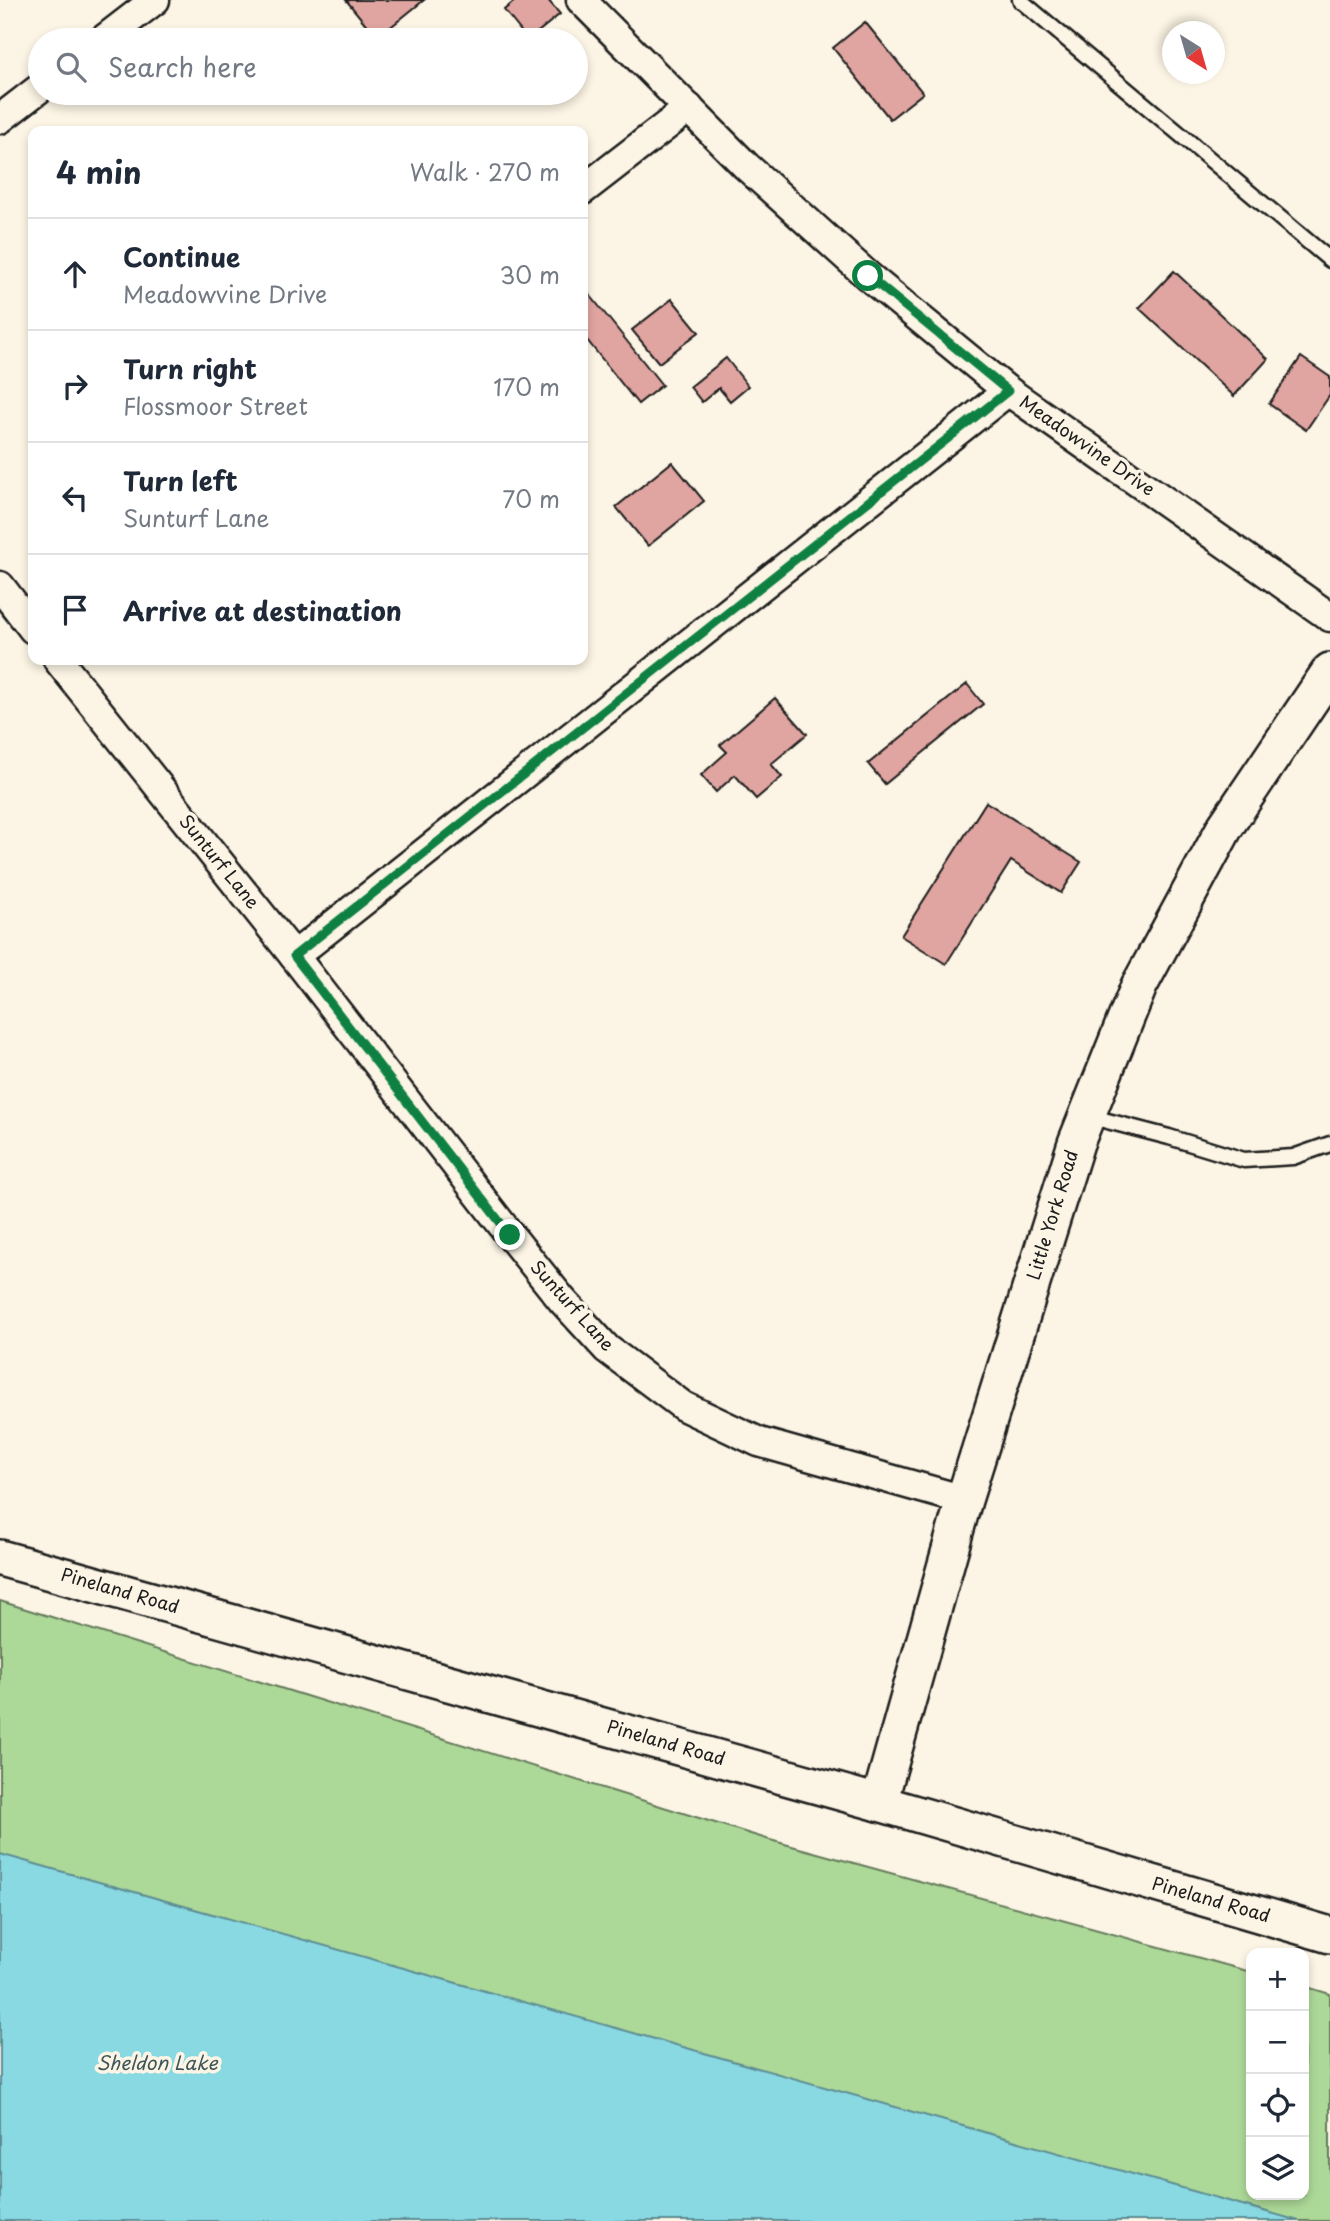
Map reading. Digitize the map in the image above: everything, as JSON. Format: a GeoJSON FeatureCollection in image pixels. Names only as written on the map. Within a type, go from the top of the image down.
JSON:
{"type":"FeatureCollection","features":[{"type":"Feature","properties":{"kind":"street"},"geometry":{"type":"LineString","coordinates":[[119,28],[155,0]]}},
{"type":"Feature","properties":{"kind":"street","name":"Meadowvine Drive"},"geometry":{"type":"LineString","coordinates":[[581,0],[746,166],[868,276],[1008,391],[1330,617]]}},
{"type":"Feature","properties":{"kind":"street"},"geometry":{"type":"LineString","coordinates":[[0,119],[28,98]]}},
{"type":"Feature","properties":{"kind":"street"},"geometry":{"type":"LineString","coordinates":[[588,186],[689,108]]}},
{"type":"Feature","properties":{"kind":"street"},"geometry":{"type":"LineString","coordinates":[[294,956],[1008,391]]}},
{"type":"Feature","properties":{"kind":"street"},"geometry":{"type":"LineString","coordinates":[[0,586],[28,619]]}},
{"type":"Feature","properties":{"kind":"street","name":"Sunturf Lane"},"geometry":{"type":"LineString","coordinates":[[62,665],[294,956],[510,1235],[562,1300],[607,1349],[683,1406],[759,1442],[964,1500]]}},
{"type":"Feature","properties":{"kind":"street","name":"Little York Road"},"geometry":{"type":"LineString","coordinates":[[879,1803],[964,1500],[1076,1143],[1139,986],[1225,827],[1330,671]]}},
{"type":"Feature","properties":{"kind":"street","name":"Pineland Road"},"geometry":{"type":"LineString","coordinates":[[0,1558],[879,1803],[1330,1935]]}},
{"type":"Feature","properties":{"kind":"lane"},"geometry":{"type":"LineString","coordinates":[[1020,0],[1330,260]]}},
{"type":"Feature","properties":{"kind":"lane"},"geometry":{"type":"LineString","coordinates":[[1087,1116],[1244,1160],[1293,1157],[1330,1144]]}},
{"type":"Feature","properties":{"kind":"green space"},"geometry":{"type":"Polygon","coordinates":[[[0,1601],[770,1840],[1246,1971],[1246,2200],[1309,2200],[1309,1988],[1330,1994],[1330,2221],[0,2221],[0,1601]]]}},
{"type":"Feature","properties":{"kind":"water","name":"Sheldon Lake"},"geometry":{"type":"Polygon","coordinates":[[[0,1854],[1299,2221],[0,2221],[0,1854]]]}},
{"type":"Feature","properties":{"kind":"building"},"geometry":{"type":"Polygon","coordinates":[[[346,0],[424,0],[389,28],[369,28],[346,0]]]}},
{"type":"Feature","properties":{"kind":"building"},"geometry":{"type":"Polygon","coordinates":[[[516,0],[548,0],[560,14],[543,28],[518,28],[504,10],[516,0]]]}},
{"type":"Feature","properties":{"kind":"building"},"geometry":{"type":"Polygon","coordinates":[[[865,22],[923,93],[890,119],[833,48],[865,22]]]}},
{"type":"Feature","properties":{"kind":"building"},"geometry":{"type":"Polygon","coordinates":[[[1174,271],[1268,359],[1234,396],[1139,308],[1174,271]]]}},
{"type":"Feature","properties":{"kind":"building"},"geometry":{"type":"Polygon","coordinates":[[[588,292],[662,385],[638,404],[588,341],[588,292]]]}},
{"type":"Feature","properties":{"kind":"building"},"geometry":{"type":"Polygon","coordinates":[[[672,299],[699,332],[659,363],[632,330],[672,299]]]}},
{"type":"Feature","properties":{"kind":"building"},"geometry":{"type":"Polygon","coordinates":[[[1301,357],[1330,377],[1330,395],[1306,430],[1269,404],[1301,357]]]}},
{"type":"Feature","properties":{"kind":"building"},"geometry":{"type":"Polygon","coordinates":[[[726,358],[748,386],[730,401],[719,388],[702,402],[690,387],[726,358]]]}},
{"type":"Feature","properties":{"kind":"building"},"geometry":{"type":"Polygon","coordinates":[[[672,462],[704,501],[648,546],[616,507],[672,462]]]}},
{"type":"Feature","properties":{"kind":"building"},"geometry":{"type":"Polygon","coordinates":[[[967,684],[983,704],[885,784],[868,764],[967,684]]]}},
{"type":"Feature","properties":{"kind":"building"},"geometry":{"type":"Polygon","coordinates":[[[775,698],[807,734],[771,764],[782,777],[756,799],[735,775],[716,792],[701,775],[727,752],[720,745],[775,698]]]}},
{"type":"Feature","properties":{"kind":"building"},"geometry":{"type":"Polygon","coordinates":[[[986,802],[1081,862],[1061,893],[1011,861],[946,964],[901,936],[986,802]]]}},
{"type":"Feature","properties":{"kind":"route"},"geometry":{"type":"LineString","coordinates":[[510,1235],[294,956],[1008,391],[868,276]]}}]}
